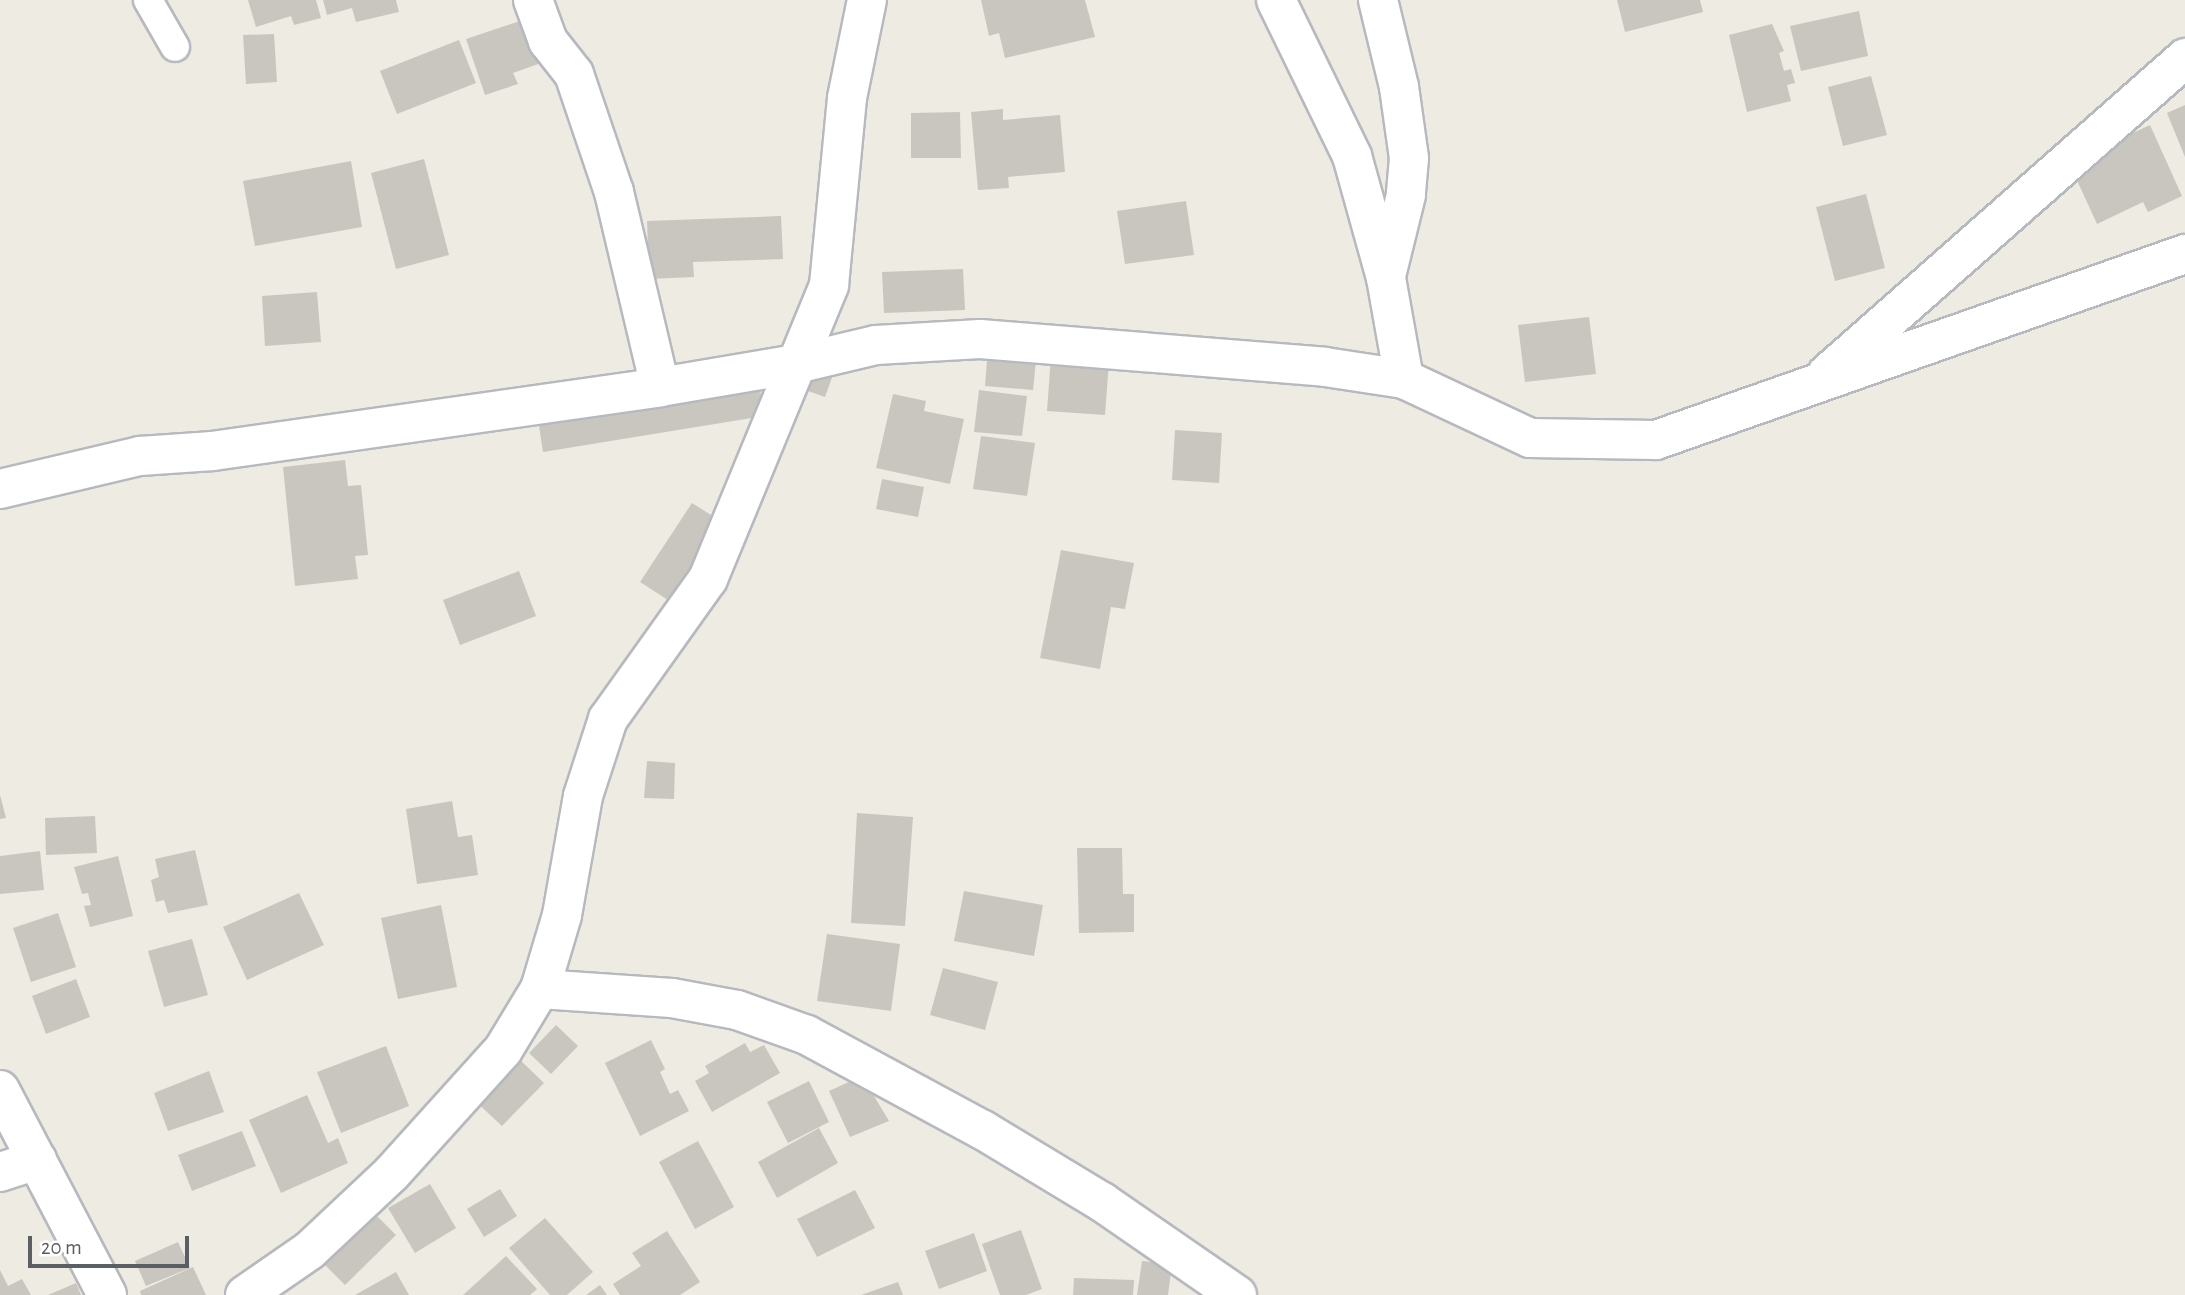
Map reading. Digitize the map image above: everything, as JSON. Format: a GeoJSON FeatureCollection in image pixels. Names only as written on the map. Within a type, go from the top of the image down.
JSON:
{"type":"FeatureCollection","features":[{"type":"Feature","properties":{"kind":"street"},"geometry":{"type":"LineString","coordinates":[[533,0],[548,41],[573,74],[614,192],[660,387]]}},
{"type":"Feature","properties":{"kind":"street"},"geometry":{"type":"LineString","coordinates":[[245,1295],[310,1250],[391,1174],[503,1050],[540,989],[562,915],[583,796],[608,719],[708,579],[829,285],[838,234],[847,98],[867,0]]}},
{"type":"Feature","properties":{"kind":"street"},"geometry":{"type":"LineString","coordinates":[[1276,0],[1352,156],[1386,278],[1404,379]]}},
{"type":"Feature","properties":{"kind":"street"},"geometry":{"type":"LineString","coordinates":[[1380,2],[1399,87],[1409,158],[1406,195],[1386,278]]}},
{"type":"Feature","properties":{"kind":"street"},"geometry":{"type":"LineString","coordinates":[[1813,386],[2185,58]]}},
{"type":"Feature","properties":{"kind":"street"},"geometry":{"type":"LineString","coordinates":[[0,489],[141,456],[213,451],[660,387],[796,364],[876,345],[980,339],[1325,367],[1404,379],[1530,438],[1656,440],[2185,254]]}},
{"type":"Feature","properties":{"kind":"street"},"geometry":{"type":"LineString","coordinates":[[540,989],[685,1001],[737,1010],[807,1035],[982,1129],[1102,1202],[1237,1295]]}},
{"type":"Feature","properties":{"kind":"street"},"geometry":{"type":"LineString","coordinates":[[0,1090],[107,1295]]}},
{"type":"Feature","properties":{"kind":"street"},"geometry":{"type":"LineString","coordinates":[[0,1172],[37,1160]]}},
{"type":"Feature","properties":{"kind":"lane"},"geometry":{"type":"LineString","coordinates":[[148,0],[175,47]]}},
{"type":"Feature","properties":{"kind":"building"},"geometry":{"type":"Polygon","coordinates":[[[248,0],[316,0],[321,18],[294,25],[291,16],[256,27],[248,0]]]}},
{"type":"Feature","properties":{"kind":"building"},"geometry":{"type":"Polygon","coordinates":[[[323,0],[396,0],[399,12],[356,22],[352,8],[327,15],[323,0]]]}},
{"type":"Feature","properties":{"kind":"building"},"geometry":{"type":"Polygon","coordinates":[[[981,0],[1085,0],[1095,37],[1005,58],[999,33],[989,36],[981,0]]]}},
{"type":"Feature","properties":{"kind":"building"},"geometry":{"type":"Polygon","coordinates":[[[1617,0],[1700,0],[1703,12],[1625,32],[1617,0]]]}},
{"type":"Feature","properties":{"kind":"building"},"geometry":{"type":"Polygon","coordinates":[[[1859,11],[1868,56],[1801,71],[1790,26],[1859,11]]]}},
{"type":"Feature","properties":{"kind":"building"},"geometry":{"type":"Polygon","coordinates":[[[526,19],[541,63],[513,73],[518,84],[485,95],[466,39],[526,19]]]}},
{"type":"Feature","properties":{"kind":"building"},"geometry":{"type":"Polygon","coordinates":[[[1772,24],[1784,51],[1779,53],[1784,71],[1791,69],[1795,83],[1787,85],[1791,101],[1747,112],[1729,35],[1772,24]]]}},
{"type":"Feature","properties":{"kind":"building"},"geometry":{"type":"Polygon","coordinates":[[[274,34],[277,82],[246,84],[243,35],[274,34]]]}},
{"type":"Feature","properties":{"kind":"building"},"geometry":{"type":"Polygon","coordinates":[[[459,40],[476,83],[397,114],[380,71],[459,40]]]}},
{"type":"Feature","properties":{"kind":"building"},"geometry":{"type":"Polygon","coordinates":[[[1871,76],[1887,135],[1843,146],[1828,87],[1871,76]]]}},
{"type":"Feature","properties":{"kind":"building"},"geometry":{"type":"Polygon","coordinates":[[[2185,105],[2185,157],[2167,113],[2185,105]]]}},
{"type":"Feature","properties":{"kind":"building"},"geometry":{"type":"Polygon","coordinates":[[[1003,109],[1003,120],[1060,115],[1065,172],[1008,177],[1009,188],[978,190],[971,112],[1003,109]]]}},
{"type":"Feature","properties":{"kind":"building"},"geometry":{"type":"Polygon","coordinates":[[[960,112],[961,158],[911,158],[911,113],[960,112]]]}},
{"type":"Feature","properties":{"kind":"building"},"geometry":{"type":"Polygon","coordinates":[[[2150,125],[2182,196],[2148,212],[2143,202],[2097,224],[2069,163],[2150,125]]]}},
{"type":"Feature","properties":{"kind":"building"},"geometry":{"type":"Polygon","coordinates":[[[424,159],[449,255],[396,269],[371,173],[424,159]]]}},
{"type":"Feature","properties":{"kind":"building"},"geometry":{"type":"Polygon","coordinates":[[[351,161],[362,227],[255,246],[243,181],[351,161]]]}},
{"type":"Feature","properties":{"kind":"building"},"geometry":{"type":"Polygon","coordinates":[[[1866,194],[1885,268],[1835,281],[1816,207],[1866,194]]]}},
{"type":"Feature","properties":{"kind":"building"},"geometry":{"type":"Polygon","coordinates":[[[1186,201],[1194,255],[1125,264],[1117,211],[1186,201]]]}},
{"type":"Feature","properties":{"kind":"building"},"geometry":{"type":"Polygon","coordinates":[[[781,216],[783,259],[693,262],[694,277],[649,279],[647,221],[781,216]]]}},
{"type":"Feature","properties":{"kind":"building"},"geometry":{"type":"Polygon","coordinates":[[[963,269],[965,310],[884,313],[882,272],[963,269]]]}},
{"type":"Feature","properties":{"kind":"building"},"geometry":{"type":"Polygon","coordinates":[[[317,292],[321,342],[265,346],[262,296],[317,292]]]}},
{"type":"Feature","properties":{"kind":"building"},"geometry":{"type":"Polygon","coordinates":[[[1589,317],[1596,374],[1525,382],[1518,325],[1589,317]]]}},
{"type":"Feature","properties":{"kind":"building"},"geometry":{"type":"Polygon","coordinates":[[[988,348],[1037,352],[1033,390],[985,386],[988,348]]]}},
{"type":"Feature","properties":{"kind":"building"},"geometry":{"type":"Polygon","coordinates":[[[1051,356],[1109,361],[1105,415],[1047,411],[1051,356]]]}},
{"type":"Feature","properties":{"kind":"building"},"geometry":{"type":"Polygon","coordinates":[[[817,366],[834,372],[825,397],[808,391],[817,366]]]}},
{"type":"Feature","properties":{"kind":"building"},"geometry":{"type":"Polygon","coordinates":[[[759,383],[764,416],[543,452],[538,419],[759,383]]]}},
{"type":"Feature","properties":{"kind":"building"},"geometry":{"type":"Polygon","coordinates":[[[979,390],[1027,396],[1022,436],[974,432],[979,390]]]}},
{"type":"Feature","properties":{"kind":"building"},"geometry":{"type":"Polygon","coordinates":[[[893,394],[926,401],[924,411],[964,419],[950,484],[876,468],[893,394]]]}},
{"type":"Feature","properties":{"kind":"building"},"geometry":{"type":"Polygon","coordinates":[[[1175,430],[1222,433],[1219,483],[1172,480],[1175,430]]]}},
{"type":"Feature","properties":{"kind":"building"},"geometry":{"type":"Polygon","coordinates":[[[981,436],[1035,443],[1027,496],[973,489],[981,436]]]}},
{"type":"Feature","properties":{"kind":"building"},"geometry":{"type":"Polygon","coordinates":[[[345,460],[348,486],[361,485],[368,555],[355,556],[358,579],[295,586],[283,467],[345,460]]]}},
{"type":"Feature","properties":{"kind":"building"},"geometry":{"type":"Polygon","coordinates":[[[882,479],[924,487],[918,517],[876,509],[882,479]]]}},
{"type":"Feature","properties":{"kind":"building"},"geometry":{"type":"Polygon","coordinates":[[[692,503],[722,522],[671,602],[640,582],[692,503]]]}},
{"type":"Feature","properties":{"kind":"building"},"geometry":{"type":"Polygon","coordinates":[[[1061,550],[1134,563],[1125,609],[1111,607],[1100,669],[1040,658],[1061,550]]]}},
{"type":"Feature","properties":{"kind":"building"},"geometry":{"type":"Polygon","coordinates":[[[519,571],[536,616],[460,645],[443,600],[519,571]]]}},
{"type":"Feature","properties":{"kind":"building"},"geometry":{"type":"Polygon","coordinates":[[[647,761],[675,763],[674,799],[644,798],[647,761]]]}},
{"type":"Feature","properties":{"kind":"building"},"geometry":{"type":"Polygon","coordinates":[[[0,795],[6,818],[0,819],[0,795]]]}},
{"type":"Feature","properties":{"kind":"building"},"geometry":{"type":"Polygon","coordinates":[[[452,801],[458,837],[472,835],[478,875],[417,884],[406,809],[452,801]]]}},
{"type":"Feature","properties":{"kind":"building"},"geometry":{"type":"Polygon","coordinates":[[[857,813],[913,817],[905,926],[851,923],[857,813]]]}},
{"type":"Feature","properties":{"kind":"building"},"geometry":{"type":"Polygon","coordinates":[[[95,816],[97,853],[46,855],[45,818],[95,816]]]}},
{"type":"Feature","properties":{"kind":"building"},"geometry":{"type":"Polygon","coordinates":[[[1077,848],[1122,848],[1123,894],[1134,894],[1134,932],[1079,933],[1077,848]]]}},
{"type":"Feature","properties":{"kind":"building"},"geometry":{"type":"Polygon","coordinates":[[[195,850],[208,905],[168,913],[164,900],[156,902],[151,880],[159,877],[155,859],[195,850]]]}},
{"type":"Feature","properties":{"kind":"building"},"geometry":{"type":"Polygon","coordinates":[[[40,851],[44,890],[0,894],[0,856],[40,851]]]}},
{"type":"Feature","properties":{"kind":"building"},"geometry":{"type":"Polygon","coordinates":[[[118,856],[133,916],[90,927],[84,906],[91,905],[88,893],[82,894],[74,867],[118,856]]]}},
{"type":"Feature","properties":{"kind":"building"},"geometry":{"type":"Polygon","coordinates":[[[964,891],[1043,905],[1034,956],[954,941],[964,891]]]}},
{"type":"Feature","properties":{"kind":"building"},"geometry":{"type":"Polygon","coordinates":[[[299,893],[324,945],[247,980],[223,927],[299,893]]]}},
{"type":"Feature","properties":{"kind":"building"},"geometry":{"type":"Polygon","coordinates":[[[441,905],[457,987],[398,999],[381,918],[441,905]]]}},
{"type":"Feature","properties":{"kind":"building"},"geometry":{"type":"Polygon","coordinates":[[[58,913],[76,967],[31,982],[13,928],[58,913]]]}},
{"type":"Feature","properties":{"kind":"building"},"geometry":{"type":"Polygon","coordinates":[[[827,934],[900,944],[891,1011],[817,1001],[827,934]]]}},
{"type":"Feature","properties":{"kind":"building"},"geometry":{"type":"Polygon","coordinates":[[[192,939],[208,995],[164,1007],[148,951],[192,939]]]}},
{"type":"Feature","properties":{"kind":"building"},"geometry":{"type":"Polygon","coordinates":[[[943,968],[998,982],[985,1030],[930,1015],[943,968]]]}},
{"type":"Feature","properties":{"kind":"building"},"geometry":{"type":"Polygon","coordinates":[[[76,979],[90,1017],[46,1034],[32,996],[76,979]]]}},
{"type":"Feature","properties":{"kind":"building"},"geometry":{"type":"Polygon","coordinates":[[[556,1025],[578,1046],[551,1074],[529,1053],[556,1025]]]}},
{"type":"Feature","properties":{"kind":"building"},"geometry":{"type":"Polygon","coordinates":[[[651,1040],[665,1069],[660,1072],[670,1094],[678,1090],[689,1111],[640,1136],[605,1063],[651,1040]]]}},
{"type":"Feature","properties":{"kind":"building"},"geometry":{"type":"Polygon","coordinates":[[[745,1043],[750,1052],[764,1045],[780,1073],[712,1112],[695,1081],[709,1073],[705,1066],[745,1043]]]}},
{"type":"Feature","properties":{"kind":"building"},"geometry":{"type":"Polygon","coordinates":[[[386,1046],[409,1106],[341,1133],[317,1072],[386,1046]]]}},
{"type":"Feature","properties":{"kind":"building"},"geometry":{"type":"Polygon","coordinates":[[[517,1057],[544,1083],[502,1126],[474,1100],[517,1057]]]}},
{"type":"Feature","properties":{"kind":"building"},"geometry":{"type":"Polygon","coordinates":[[[209,1071],[224,1112],[168,1131],[154,1093],[209,1071]]]}},
{"type":"Feature","properties":{"kind":"building"},"geometry":{"type":"Polygon","coordinates":[[[862,1076],[889,1121],[850,1137],[829,1091],[862,1076]]]}},
{"type":"Feature","properties":{"kind":"building"},"geometry":{"type":"Polygon","coordinates":[[[809,1081],[829,1122],[788,1143],[767,1102],[809,1081]]]}},
{"type":"Feature","properties":{"kind":"building"},"geometry":{"type":"Polygon","coordinates":[[[307,1095],[328,1143],[338,1138],[348,1163],[281,1193],[249,1120],[307,1095]]]}},
{"type":"Feature","properties":{"kind":"building"},"geometry":{"type":"Polygon","coordinates":[[[819,1128],[838,1163],[777,1198],[758,1162],[819,1128]]]}},
{"type":"Feature","properties":{"kind":"building"},"geometry":{"type":"Polygon","coordinates":[[[242,1131],[256,1166],[192,1191],[178,1155],[242,1131]]]}},
{"type":"Feature","properties":{"kind":"building"},"geometry":{"type":"Polygon","coordinates":[[[698,1141],[734,1207],[695,1229],[659,1162],[698,1141]]]}},
{"type":"Feature","properties":{"kind":"building"},"geometry":{"type":"Polygon","coordinates":[[[430,1184],[456,1228],[415,1253],[388,1208],[430,1184]]]}},
{"type":"Feature","properties":{"kind":"building"},"geometry":{"type":"Polygon","coordinates":[[[500,1189],[517,1216],[484,1237],[467,1209],[500,1189]]]}},
{"type":"Feature","properties":{"kind":"building"},"geometry":{"type":"Polygon","coordinates":[[[855,1190],[875,1228],[817,1257],[797,1219],[855,1190]]]}},
{"type":"Feature","properties":{"kind":"building"},"geometry":{"type":"Polygon","coordinates":[[[371,1210],[396,1235],[345,1285],[320,1260],[371,1210]]]}},
{"type":"Feature","properties":{"kind":"building"},"geometry":{"type":"Polygon","coordinates":[[[545,1218],[593,1272],[567,1295],[550,1295],[509,1248],[545,1218]]]}},
{"type":"Feature","properties":{"kind":"building"},"geometry":{"type":"Polygon","coordinates":[[[1021,1230],[1042,1289],[1026,1295],[1000,1295],[982,1244],[1021,1230]]]}},
{"type":"Feature","properties":{"kind":"building"},"geometry":{"type":"Polygon","coordinates":[[[667,1231],[700,1282],[680,1295],[620,1295],[613,1284],[641,1266],[632,1253],[667,1231]]]}},
{"type":"Feature","properties":{"kind":"building"},"geometry":{"type":"Polygon","coordinates":[[[974,1233],[987,1271],[939,1289],[925,1251],[974,1233]]]}},
{"type":"Feature","properties":{"kind":"building"},"geometry":{"type":"Polygon","coordinates":[[[178,1242],[190,1268],[146,1286],[135,1261],[178,1242]]]}},
{"type":"Feature","properties":{"kind":"building"},"geometry":{"type":"Polygon","coordinates":[[[506,1256],[537,1289],[530,1295],[463,1295],[506,1256]]]}},
{"type":"Feature","properties":{"kind":"building"},"geometry":{"type":"Polygon","coordinates":[[[1142,1261],[1172,1264],[1168,1295],[1137,1295],[1142,1261]]]}},
{"type":"Feature","properties":{"kind":"building"},"geometry":{"type":"Polygon","coordinates":[[[193,1267],[206,1295],[141,1295],[140,1291],[193,1267]]]}},
{"type":"Feature","properties":{"kind":"building"},"geometry":{"type":"Polygon","coordinates":[[[0,1270],[8,1286],[22,1279],[31,1295],[0,1295],[0,1270]]]}},
{"type":"Feature","properties":{"kind":"building"},"geometry":{"type":"Polygon","coordinates":[[[396,1272],[409,1295],[355,1295],[396,1272]]]}},
{"type":"Feature","properties":{"kind":"building"},"geometry":{"type":"Polygon","coordinates":[[[1074,1278],[1134,1280],[1133,1295],[1073,1295],[1074,1278]]]}},
{"type":"Feature","properties":{"kind":"building"},"geometry":{"type":"Polygon","coordinates":[[[898,1282],[903,1295],[861,1295],[898,1282]]]}},
{"type":"Feature","properties":{"kind":"building"},"geometry":{"type":"Polygon","coordinates":[[[76,1283],[81,1295],[48,1295],[76,1283]]]}},
{"type":"Feature","properties":{"kind":"building"},"geometry":{"type":"Polygon","coordinates":[[[600,1285],[607,1295],[586,1295],[600,1285]]]}}]}
